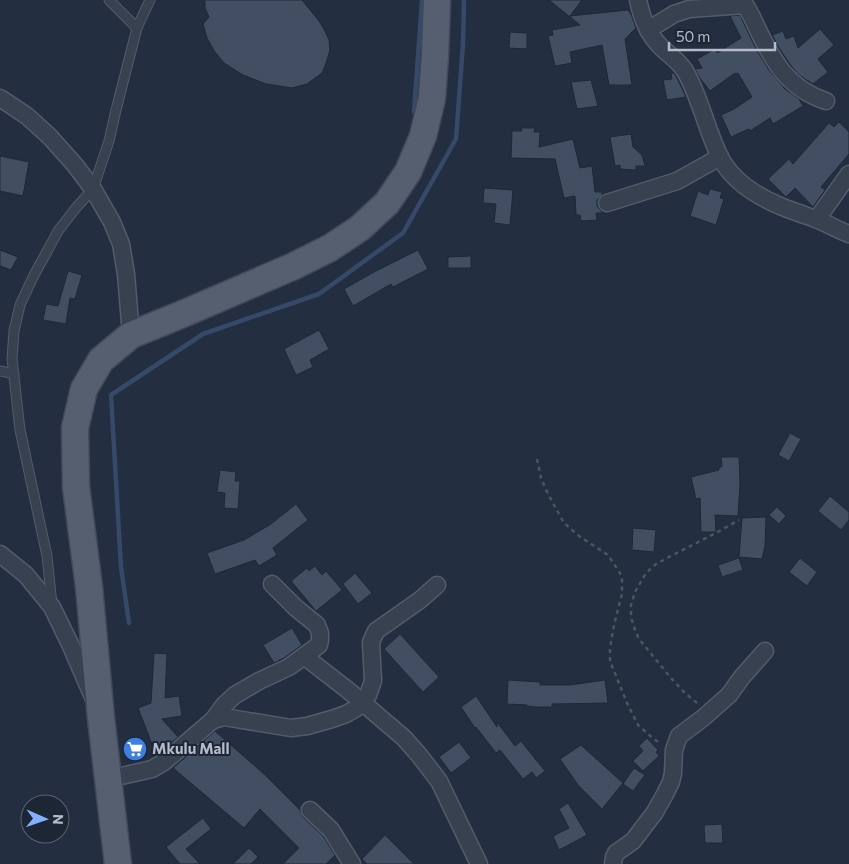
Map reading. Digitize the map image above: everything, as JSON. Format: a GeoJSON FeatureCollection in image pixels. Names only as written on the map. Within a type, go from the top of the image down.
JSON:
{"type":"FeatureCollection","features":[{"type":"Feature","properties":{"kind":"main road"},"geometry":{"type":"LineString","coordinates":[[118,864],[101,718],[89,587],[76,487],[75,428],[84,389],[101,360],[131,334],[186,313],[294,266],[330,248],[360,228],[386,203],[408,172],[423,136],[432,98],[437,0]]}},
{"type":"Feature","properties":{"kind":"street"},"geometry":{"type":"LineString","coordinates":[[638,0],[642,18],[648,30],[661,47],[683,68],[690,81],[720,157],[732,175],[748,189],[778,205],[817,219],[849,234]]}},
{"type":"Feature","properties":{"kind":"street"},"geometry":{"type":"LineString","coordinates":[[648,30],[690,4],[745,5],[768,51],[783,73],[793,84],[812,97],[826,101]]}},
{"type":"Feature","properties":{"kind":"street"},"geometry":{"type":"LineString","coordinates":[[0,98],[27,116],[50,136],[76,165],[112,222],[121,244],[126,274],[131,334]]}},
{"type":"Feature","properties":{"kind":"street"},"geometry":{"type":"LineString","coordinates":[[607,203],[677,181],[720,157]]}},
{"type":"Feature","properties":{"kind":"street"},"geometry":{"type":"LineString","coordinates":[[817,219],[849,174]]}},
{"type":"Feature","properties":{"kind":"street"},"geometry":{"type":"LineString","coordinates":[[0,554],[26,575],[52,607],[70,644],[101,718]]}},
{"type":"Feature","properties":{"kind":"street"},"geometry":{"type":"LineString","coordinates":[[108,779],[152,769],[164,762],[213,720],[224,705],[235,695],[289,667],[319,645],[320,633],[317,625],[296,608],[272,584]]}},
{"type":"Feature","properties":{"kind":"street"},"geometry":{"type":"LineString","coordinates":[[213,720],[224,717],[291,728],[307,726],[356,709],[368,695],[373,681],[371,642],[376,631],[420,600],[437,585]]}},
{"type":"Feature","properties":{"kind":"street"},"geometry":{"type":"LineString","coordinates":[[613,864],[616,852],[633,841],[665,794],[671,782],[674,750],[679,736],[729,695],[764,651]]}},
{"type":"Feature","properties":{"kind":"street"},"geometry":{"type":"LineString","coordinates":[[304,656],[404,738],[439,781],[479,864]]}},
{"type":"Feature","properties":{"kind":"street"},"geometry":{"type":"LineString","coordinates":[[310,810],[330,830],[352,864]]}},
{"type":"Feature","properties":{"kind":"lane"},"geometry":{"type":"LineString","coordinates":[[110,0],[137,28]]}},
{"type":"Feature","properties":{"kind":"lane"},"geometry":{"type":"LineString","coordinates":[[52,607],[47,556],[20,430],[12,359],[14,331],[20,305],[58,231],[93,190],[109,141],[137,28],[150,0]]}},
{"type":"Feature","properties":{"kind":"lane"},"geometry":{"type":"LineString","coordinates":[[0,371],[14,374]]}},
{"type":"Feature","properties":{"kind":"path"},"geometry":{"type":"LineString","coordinates":[[537,459],[541,478],[564,523],[579,536],[608,555],[622,577],[622,594],[614,625],[610,661],[638,725],[655,740],[674,750]]}},
{"type":"Feature","properties":{"kind":"path"},"geometry":{"type":"LineString","coordinates":[[703,718],[696,700],[684,692],[671,678],[640,639],[631,617],[631,605],[635,592],[646,573],[656,564],[739,520]]}},
{"type":"Feature","properties":{"kind":"building"},"geometry":{"type":"Polygon","coordinates":[[[205,0],[302,0],[319,21],[329,40],[330,50],[322,73],[307,84],[292,88],[266,84],[243,75],[224,63],[207,38],[203,24],[209,17],[205,8],[205,0]]]}},
{"type":"Feature","properties":{"kind":"building"},"geometry":{"type":"Polygon","coordinates":[[[549,0],[582,0],[570,16],[628,10],[636,28],[625,39],[632,85],[609,85],[602,45],[570,52],[572,63],[555,66],[548,36],[553,35],[552,30],[580,25],[549,0]]]}},
{"type":"Feature","properties":{"kind":"building"},"geometry":{"type":"Polygon","coordinates":[[[740,15],[755,47],[769,70],[785,89],[799,99],[803,106],[773,124],[770,118],[750,131],[749,129],[731,137],[721,115],[752,97],[738,73],[735,73],[710,91],[695,69],[702,68],[697,59],[715,49],[717,53],[741,38],[730,16],[740,15]]]}},
{"type":"Feature","properties":{"kind":"building"},"geometry":{"type":"Polygon","coordinates":[[[820,29],[834,45],[818,59],[828,72],[813,84],[799,75],[792,67],[772,35],[783,31],[786,39],[794,36],[798,48],[820,29]]]}},
{"type":"Feature","properties":{"kind":"building"},"geometry":{"type":"Polygon","coordinates":[[[510,32],[527,33],[527,49],[509,48],[510,32]]]}},
{"type":"Feature","properties":{"kind":"building"},"geometry":{"type":"Polygon","coordinates":[[[671,73],[674,73],[676,76],[686,97],[667,100],[663,80],[672,79],[671,73]]]}},
{"type":"Feature","properties":{"kind":"building"},"geometry":{"type":"Polygon","coordinates":[[[591,80],[598,106],[577,109],[571,82],[591,80]]]}},
{"type":"Feature","properties":{"kind":"building"},"geometry":{"type":"Polygon","coordinates":[[[839,122],[849,132],[849,154],[821,187],[825,190],[813,207],[795,188],[786,197],[768,179],[789,159],[793,164],[829,123],[834,127],[839,122]]]}},
{"type":"Feature","properties":{"kind":"building"},"geometry":{"type":"Polygon","coordinates":[[[521,128],[535,128],[534,132],[540,132],[539,147],[573,139],[580,168],[592,166],[595,192],[602,192],[602,195],[597,200],[597,206],[603,213],[596,213],[597,220],[581,221],[580,215],[576,215],[575,196],[564,198],[555,159],[511,158],[512,131],[522,131],[521,128]]]}},
{"type":"Feature","properties":{"kind":"building"},"geometry":{"type":"Polygon","coordinates":[[[631,134],[633,147],[642,155],[645,166],[636,166],[636,170],[620,169],[620,165],[615,166],[610,137],[631,134]]]}},
{"type":"Feature","properties":{"kind":"building"},"geometry":{"type":"Polygon","coordinates":[[[0,156],[29,162],[23,196],[0,191],[0,156]]]}},
{"type":"Feature","properties":{"kind":"building"},"geometry":{"type":"Polygon","coordinates":[[[484,188],[513,190],[510,225],[494,223],[496,204],[483,203],[484,188]]]}},
{"type":"Feature","properties":{"kind":"building"},"geometry":{"type":"Polygon","coordinates":[[[710,189],[722,192],[720,198],[724,199],[716,225],[690,216],[698,191],[708,195],[710,189]]]}},
{"type":"Feature","properties":{"kind":"building"},"geometry":{"type":"Polygon","coordinates":[[[0,250],[18,257],[11,270],[0,266],[0,250]]]}},
{"type":"Feature","properties":{"kind":"building"},"geometry":{"type":"Polygon","coordinates":[[[418,250],[428,269],[393,287],[391,284],[353,306],[344,289],[418,250]]]}},
{"type":"Feature","properties":{"kind":"building"},"geometry":{"type":"Polygon","coordinates":[[[471,256],[471,268],[448,268],[448,257],[471,256]]]}},
{"type":"Feature","properties":{"kind":"building"},"geometry":{"type":"Polygon","coordinates":[[[68,271],[82,275],[75,299],[70,298],[66,324],[43,320],[46,304],[58,306],[68,271]]]}},
{"type":"Feature","properties":{"kind":"building"},"geometry":{"type":"Polygon","coordinates":[[[319,330],[329,349],[310,360],[313,367],[296,375],[284,349],[319,330]]]}},
{"type":"Feature","properties":{"kind":"building"},"geometry":{"type":"Polygon","coordinates":[[[790,433],[801,439],[789,461],[778,455],[790,433]]]}},
{"type":"Feature","properties":{"kind":"building"},"geometry":{"type":"Polygon","coordinates":[[[721,457],[739,457],[738,516],[715,515],[716,532],[701,532],[700,498],[696,499],[691,477],[719,470],[719,467],[722,467],[721,457]]]}},
{"type":"Feature","properties":{"kind":"building"},"geometry":{"type":"Polygon","coordinates":[[[220,470],[236,472],[235,481],[240,481],[238,509],[224,508],[225,493],[217,492],[220,470]]]}},
{"type":"Feature","properties":{"kind":"building"},"geometry":{"type":"Polygon","coordinates":[[[830,496],[849,512],[849,520],[841,530],[818,511],[830,496]]]}},
{"type":"Feature","properties":{"kind":"building"},"geometry":{"type":"Polygon","coordinates":[[[296,504],[308,520],[273,548],[277,555],[259,566],[255,560],[215,574],[207,553],[244,540],[271,524],[296,504]]]}},
{"type":"Feature","properties":{"kind":"building"},"geometry":{"type":"Polygon","coordinates":[[[777,507],[786,516],[779,524],[769,515],[777,507]]]}},
{"type":"Feature","properties":{"kind":"building"},"geometry":{"type":"Polygon","coordinates":[[[766,517],[765,546],[762,559],[739,557],[742,518],[766,517]]]}},
{"type":"Feature","properties":{"kind":"building"},"geometry":{"type":"Polygon","coordinates":[[[633,528],[656,530],[654,552],[632,550],[633,528]]]}},
{"type":"Feature","properties":{"kind":"building"},"geometry":{"type":"Polygon","coordinates":[[[739,558],[743,570],[722,577],[718,565],[739,558]]]}},
{"type":"Feature","properties":{"kind":"building"},"geometry":{"type":"Polygon","coordinates":[[[800,558],[817,572],[807,586],[789,572],[800,558]]]}},
{"type":"Feature","properties":{"kind":"building"},"geometry":{"type":"Polygon","coordinates":[[[315,566],[322,575],[326,571],[342,590],[316,611],[291,581],[307,568],[309,571],[315,566]]]}},
{"type":"Feature","properties":{"kind":"building"},"geometry":{"type":"Polygon","coordinates":[[[355,573],[372,593],[358,604],[343,584],[355,573]]]}},
{"type":"Feature","properties":{"kind":"building"},"geometry":{"type":"Polygon","coordinates":[[[292,628],[302,645],[274,663],[263,645],[292,628]]]}},
{"type":"Feature","properties":{"kind":"building"},"geometry":{"type":"Polygon","coordinates":[[[400,634],[439,677],[423,692],[384,649],[400,634]]]}},
{"type":"Feature","properties":{"kind":"building"},"geometry":{"type":"Polygon","coordinates":[[[154,653],[167,654],[165,698],[179,696],[182,716],[162,719],[178,737],[159,753],[152,744],[138,708],[151,703],[154,653]]]}},
{"type":"Feature","properties":{"kind":"building"},"geometry":{"type":"Polygon","coordinates":[[[508,680],[540,682],[540,685],[570,685],[605,680],[608,703],[552,704],[552,707],[507,704],[508,680]]]}},
{"type":"Feature","properties":{"kind":"building"},"geometry":{"type":"Polygon","coordinates":[[[476,696],[497,727],[497,722],[515,746],[521,741],[545,771],[536,778],[532,772],[523,779],[500,750],[496,753],[475,728],[461,707],[476,696]]]}},
{"type":"Feature","properties":{"kind":"building"},"geometry":{"type":"Polygon","coordinates":[[[215,731],[264,774],[323,836],[335,855],[326,864],[283,864],[299,848],[260,809],[244,828],[173,768],[215,731]]]}},
{"type":"Feature","properties":{"kind":"building"},"geometry":{"type":"Polygon","coordinates":[[[647,738],[658,750],[656,752],[659,756],[643,771],[633,761],[643,751],[639,746],[647,738]]]}},
{"type":"Feature","properties":{"kind":"building"},"geometry":{"type":"Polygon","coordinates":[[[459,742],[471,758],[451,773],[439,757],[459,742]]]}},
{"type":"Feature","properties":{"kind":"building"},"geometry":{"type":"Polygon","coordinates":[[[581,745],[623,783],[602,809],[578,785],[560,759],[581,745]]]}},
{"type":"Feature","properties":{"kind":"building"},"geometry":{"type":"Polygon","coordinates":[[[634,768],[645,775],[633,791],[623,784],[634,768]]]}},
{"type":"Feature","properties":{"kind":"building"},"geometry":{"type":"Polygon","coordinates":[[[568,803],[587,835],[559,850],[553,836],[569,828],[559,809],[568,803]]]}},
{"type":"Feature","properties":{"kind":"building"},"geometry":{"type":"Polygon","coordinates":[[[203,818],[211,829],[186,849],[200,864],[180,864],[166,847],[203,818]]]}},
{"type":"Feature","properties":{"kind":"building"},"geometry":{"type":"Polygon","coordinates":[[[722,824],[723,843],[705,843],[704,825],[722,824]]]}},
{"type":"Feature","properties":{"kind":"building"},"geometry":{"type":"Polygon","coordinates":[[[385,835],[414,864],[367,864],[362,859],[385,835]]]}},
{"type":"Feature","properties":{"kind":"building"},"geometry":{"type":"Polygon","coordinates":[[[249,848],[258,857],[251,864],[233,864],[249,848]]]}},
{"type":"Feature","properties":{"kind":"waterway"},"geometry":{"type":"LineString","coordinates":[[414,112],[422,0]]}},
{"type":"Feature","properties":{"kind":"waterway"},"geometry":{"type":"LineString","coordinates":[[129,623],[121,567],[111,395],[203,334],[319,294],[403,233],[456,139],[463,44],[464,0]]}},
{"type":"Feature","properties":{"kind":"place","name":"Mkulu Mall"},"geometry":{"type":"Point","coordinates":[135,749]}}]}
